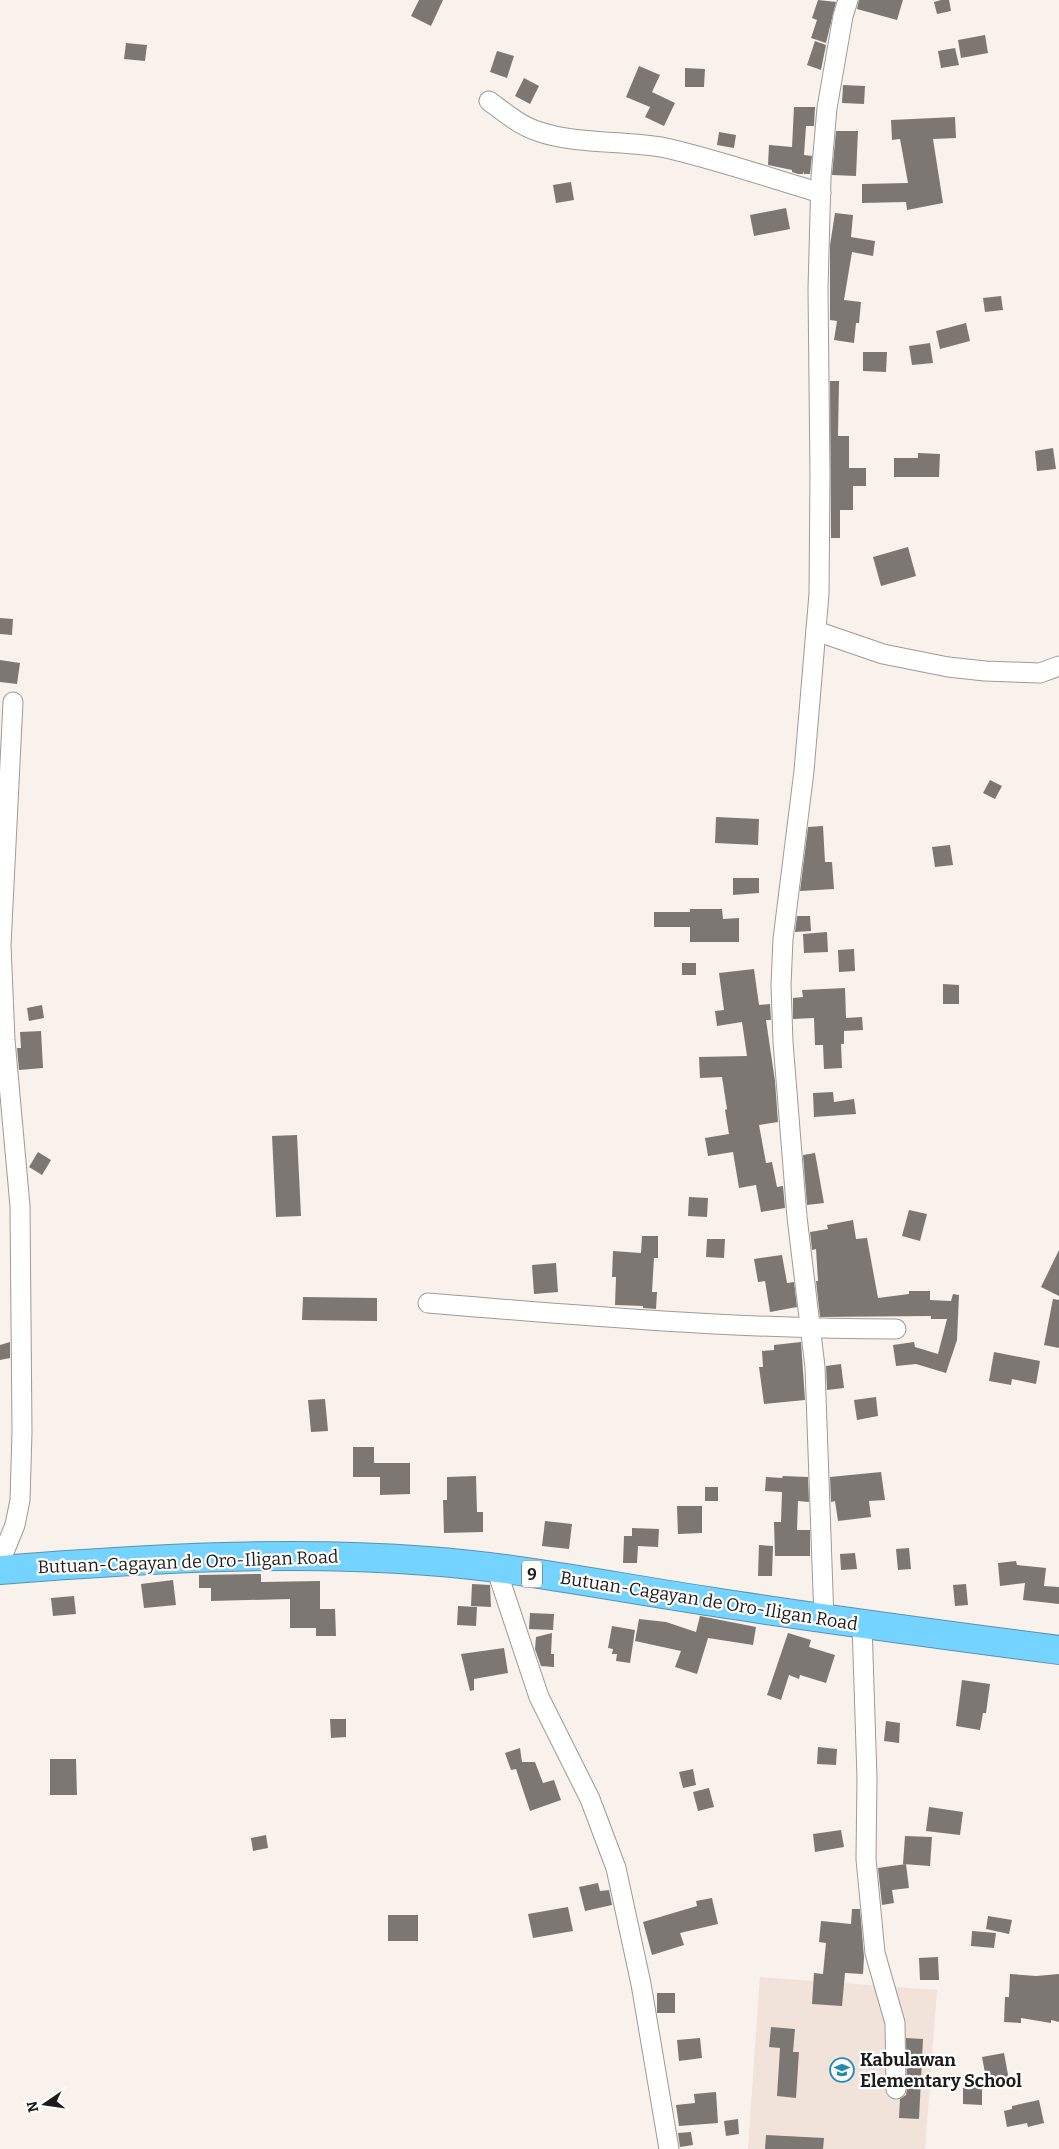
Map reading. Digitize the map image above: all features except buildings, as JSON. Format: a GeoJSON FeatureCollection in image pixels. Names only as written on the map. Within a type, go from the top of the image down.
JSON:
{"type":"FeatureCollection","features":[{"type":"Feature","properties":{"kind":"highway","name":"Butuan-Cagayan de Oro-Iligan Road"},"geometry":{"type":"LineString","coordinates":[[0,1570],[123,1561],[238,1556],[338,1556],[429,1561],[496,1568],[824,1620],[1059,1650]]}},
{"type":"Feature","properties":{"kind":"street"},"geometry":{"type":"LineString","coordinates":[[824,1620],[816,1387],[797,1217],[783,1042],[781,984],[783,939],[804,771],[818,594],[820,475],[818,289],[821,193],[827,108],[843,16],[848,0]]}},
{"type":"Feature","properties":{"kind":"street"},"geometry":{"type":"LineString","coordinates":[[489,100],[520,123],[537,131],[559,137],[644,144],[670,149],[821,193]]}},
{"type":"Feature","properties":{"kind":"street"},"geometry":{"type":"LineString","coordinates":[[816,631],[883,654],[948,667],[985,671],[1040,673],[1059,666]]}},
{"type":"Feature","properties":{"kind":"street"},"geometry":{"type":"LineString","coordinates":[[0,1562],[15,1525],[20,1500],[22,1432],[20,1206],[5,1040],[1,945],[13,702]]}},
{"type":"Feature","properties":{"kind":"street"},"geometry":{"type":"LineString","coordinates":[[428,1303],[564,1315],[811,1329],[896,1329]]}},
{"type":"Feature","properties":{"kind":"street"},"geometry":{"type":"LineString","coordinates":[[496,1568],[539,1697],[590,1800],[616,1868],[641,1984],[669,2149]]}},
{"type":"Feature","properties":{"kind":"street"},"geometry":{"type":"LineString","coordinates":[[862,1624],[866,1752],[866,1859],[875,1953],[895,2023],[896,2089]]}},
{"type":"Feature","properties":{"kind":"shaded area","name":"Kabulawan Elementary School"},"geometry":{"type":"Polygon","coordinates":[[[760,1977],[937,1990],[925,2149],[748,2149],[760,1977]]]}},
{"type":"Feature","properties":{"kind":"place","name":"Kabulawan Elementary School"},"geometry":{"type":"Point","coordinates":[842,2070]}}]}
